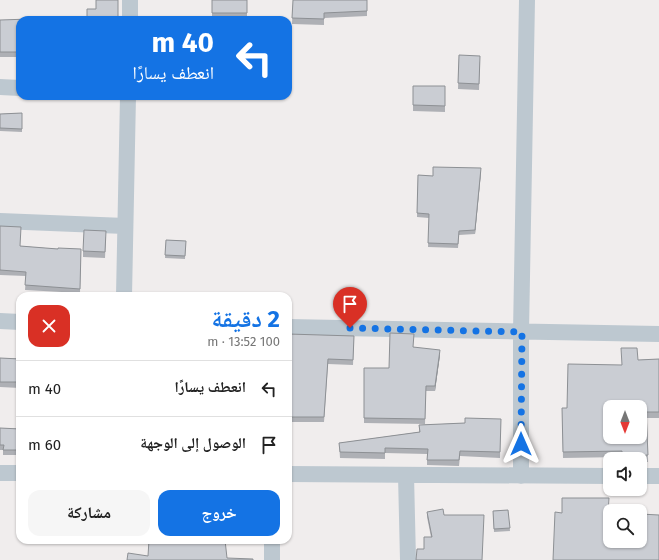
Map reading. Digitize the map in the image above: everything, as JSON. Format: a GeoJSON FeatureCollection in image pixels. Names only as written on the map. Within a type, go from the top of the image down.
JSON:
{"type":"FeatureCollection","features":[{"type":"Feature","properties":{"kind":"street"},"geometry":{"type":"LineString","coordinates":[[130,0],[130,16]]}},
{"type":"Feature","properties":{"kind":"street"},"geometry":{"type":"LineString","coordinates":[[520,476],[527,0]]}},
{"type":"Feature","properties":{"kind":"street"},"geometry":{"type":"LineString","coordinates":[[0,87],[16,88]]}},
{"type":"Feature","properties":{"kind":"street"},"geometry":{"type":"LineString","coordinates":[[124,292],[128,100]]}},
{"type":"Feature","properties":{"kind":"street"},"geometry":{"type":"LineString","coordinates":[[0,222],[125,226]]}},
{"type":"Feature","properties":{"kind":"street"},"geometry":{"type":"LineString","coordinates":[[0,321],[16,322]]}},
{"type":"Feature","properties":{"kind":"street"},"geometry":{"type":"LineString","coordinates":[[292,327],[659,334]]}},
{"type":"Feature","properties":{"kind":"street"},"geometry":{"type":"LineString","coordinates":[[0,473],[16,473]]}},
{"type":"Feature","properties":{"kind":"street"},"geometry":{"type":"LineString","coordinates":[[292,474],[603,476]]}},
{"type":"Feature","properties":{"kind":"street"},"geometry":{"type":"LineString","coordinates":[[406,475],[408,560]]}},
{"type":"Feature","properties":{"kind":"street"},"geometry":{"type":"LineString","coordinates":[[647,476],[659,476]]}},
{"type":"Feature","properties":{"kind":"street"},"geometry":{"type":"LineString","coordinates":[[272,544],[272,560]]}},
{"type":"Feature","properties":{"kind":"building"},"geometry":{"type":"Polygon","coordinates":[[[96,0],[118,0],[118,16],[87,16],[87,9],[96,9],[96,0]]]}},
{"type":"Feature","properties":{"kind":"building"},"geometry":{"type":"Polygon","coordinates":[[[212,0],[247,0],[247,13],[212,13],[212,0]]]}},
{"type":"Feature","properties":{"kind":"building"},"geometry":{"type":"Polygon","coordinates":[[[293,0],[367,0],[367,11],[324,13],[324,19],[292,18],[293,0]]]}},
{"type":"Feature","properties":{"kind":"building"},"geometry":{"type":"Polygon","coordinates":[[[16,19],[16,52],[0,52],[0,20],[16,19]]]}},
{"type":"Feature","properties":{"kind":"building"},"geometry":{"type":"Polygon","coordinates":[[[459,55],[480,56],[479,84],[458,83],[459,55]]]}},
{"type":"Feature","properties":{"kind":"building"},"geometry":{"type":"Polygon","coordinates":[[[413,86],[445,86],[445,106],[413,105],[413,86]]]}},
{"type":"Feature","properties":{"kind":"building"},"geometry":{"type":"Polygon","coordinates":[[[22,113],[22,129],[0,128],[0,114],[22,113]]]}},
{"type":"Feature","properties":{"kind":"building"},"geometry":{"type":"Polygon","coordinates":[[[433,167],[481,168],[475,230],[459,231],[458,244],[428,243],[429,214],[417,213],[418,175],[433,176],[433,167]]]}},
{"type":"Feature","properties":{"kind":"building"},"geometry":{"type":"Polygon","coordinates":[[[0,226],[21,227],[20,246],[81,249],[80,289],[25,285],[26,272],[0,270],[0,226]]]}},
{"type":"Feature","properties":{"kind":"building"},"geometry":{"type":"Polygon","coordinates":[[[84,230],[106,231],[105,252],[83,251],[84,230]]]}},
{"type":"Feature","properties":{"kind":"building"},"geometry":{"type":"Polygon","coordinates":[[[166,240],[186,241],[185,256],[165,255],[166,240]]]}},
{"type":"Feature","properties":{"kind":"building"},"geometry":{"type":"Polygon","coordinates":[[[390,333],[414,334],[413,347],[440,350],[435,386],[426,386],[425,419],[364,418],[364,368],[389,368],[390,333]]]}},
{"type":"Feature","properties":{"kind":"building"},"geometry":{"type":"Polygon","coordinates":[[[292,334],[354,336],[353,360],[328,359],[324,417],[292,417],[292,334]]]}},
{"type":"Feature","properties":{"kind":"building"},"geometry":{"type":"Polygon","coordinates":[[[621,348],[637,348],[638,360],[659,359],[659,412],[647,412],[647,400],[603,400],[603,444],[647,444],[647,434],[648,455],[647,452],[622,451],[563,452],[562,408],[567,408],[568,364],[622,365],[621,348]]]}},
{"type":"Feature","properties":{"kind":"building"},"geometry":{"type":"Polygon","coordinates":[[[0,358],[16,359],[16,382],[0,382],[0,358]]]}},
{"type":"Feature","properties":{"kind":"building"},"geometry":{"type":"Polygon","coordinates":[[[465,418],[501,419],[500,452],[460,451],[459,460],[427,460],[428,449],[385,448],[385,453],[340,452],[339,443],[420,432],[419,425],[465,423],[465,418]]]}},
{"type":"Feature","properties":{"kind":"building"},"geometry":{"type":"Polygon","coordinates":[[[0,428],[16,429],[16,450],[3,450],[4,445],[0,445],[0,428]]]}},
{"type":"Feature","properties":{"kind":"building"},"geometry":{"type":"Polygon","coordinates":[[[562,498],[609,498],[609,504],[603,504],[603,548],[647,548],[647,514],[659,515],[659,560],[553,560],[555,512],[562,513],[562,498]]]}},
{"type":"Feature","properties":{"kind":"building"},"geometry":{"type":"Polygon","coordinates":[[[443,509],[444,515],[484,515],[482,560],[416,560],[417,549],[424,549],[424,537],[432,537],[427,512],[443,509]]]}},
{"type":"Feature","properties":{"kind":"building"},"geometry":{"type":"Polygon","coordinates":[[[508,510],[510,528],[494,529],[493,511],[508,510]]]}},
{"type":"Feature","properties":{"kind":"building"},"geometry":{"type":"Polygon","coordinates":[[[149,544],[225,544],[227,558],[253,560],[127,560],[128,553],[148,556],[149,544]]]}},
{"type":"Feature","properties":{"kind":"route"},"geometry":{"type":"LineString","coordinates":[[350,328],[522,332],[521,444]]}}]}
